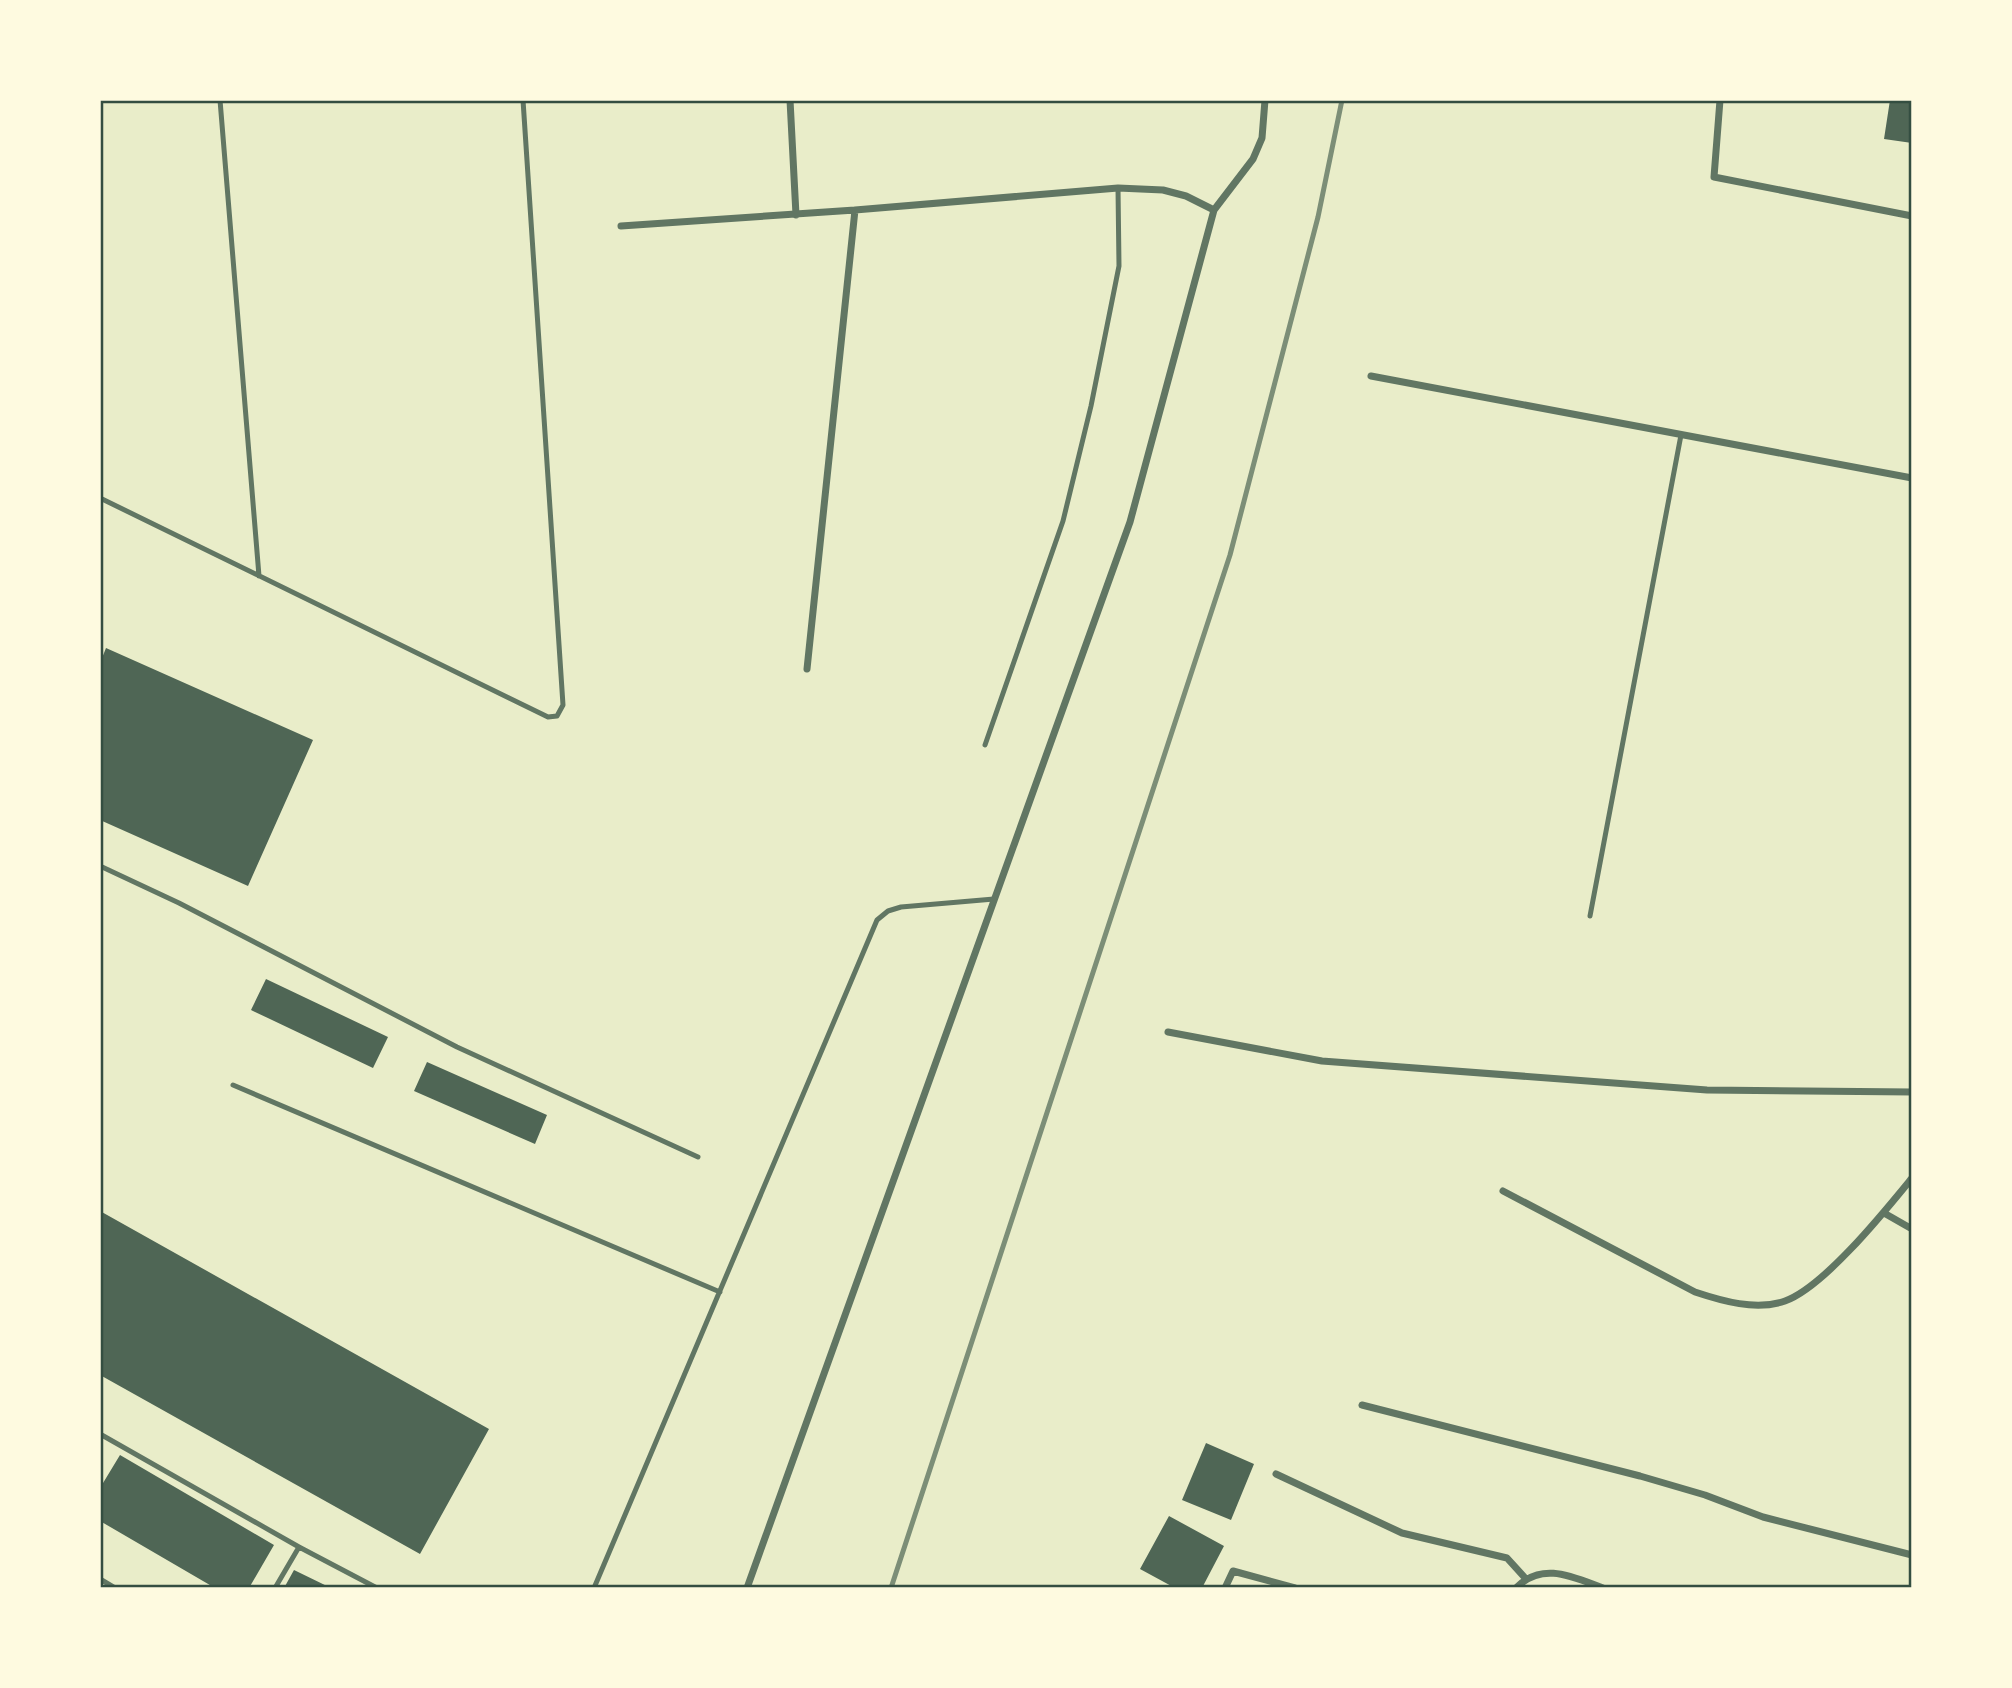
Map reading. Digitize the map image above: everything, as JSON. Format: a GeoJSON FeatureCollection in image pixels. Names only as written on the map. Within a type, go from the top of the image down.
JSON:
{"type":"FeatureCollection","features":[{"type":"Feature","properties":{"kind":"street"},"geometry":{"type":"LineString","coordinates":[[790,100],[796,215]]}},
{"type":"Feature","properties":{"kind":"street"},"geometry":{"type":"LineString","coordinates":[[747,1588],[1130,522],[1214,210],[1253,159],[1262,138],[1265,100]]}},
{"type":"Feature","properties":{"kind":"street"},"geometry":{"type":"LineString","coordinates":[[1720,100],[1714,177],[1912,216]]}},
{"type":"Feature","properties":{"kind":"street"},"geometry":{"type":"LineString","coordinates":[[621,226],[796,215],[1118,188],[1163,190],[1214,210]]}},
{"type":"Feature","properties":{"kind":"street"},"geometry":{"type":"LineString","coordinates":[[807,669],[855,210]]}},
{"type":"Feature","properties":{"kind":"street"},"geometry":{"type":"LineString","coordinates":[[1371,376],[1912,478]]}},
{"type":"Feature","properties":{"kind":"street"},"geometry":{"type":"LineString","coordinates":[[1168,1032],[1322,1061],[1707,1090],[1912,1092]]}},
{"type":"Feature","properties":{"kind":"street"},"geometry":{"type":"LineString","coordinates":[[1503,1191],[1695,1292],[1724,1302],[1756,1304],[1784,1301],[1816,1283],[1884,1213],[1912,1178]]}},
{"type":"Feature","properties":{"kind":"street"},"geometry":{"type":"LineString","coordinates":[[1884,1213],[1912,1229]]}},
{"type":"Feature","properties":{"kind":"street"},"geometry":{"type":"LineString","coordinates":[[1362,1405],[1640,1476],[1705,1495],[1763,1517],[1912,1555]]}},
{"type":"Feature","properties":{"kind":"street"},"geometry":{"type":"LineString","coordinates":[[1276,1474],[1402,1533],[1507,1558],[1526,1579]]}},
{"type":"Feature","properties":{"kind":"street"},"geometry":{"type":"LineString","coordinates":[[1225,1588],[1233,1571],[1295,1588]]}},
{"type":"Feature","properties":{"kind":"street"},"geometry":{"type":"LineString","coordinates":[[1516,1588],[1526,1579],[1540,1573],[1563,1573],[1603,1588]]}},
{"type":"Feature","properties":{"kind":"lane"},"geometry":{"type":"LineString","coordinates":[[220,100],[259,576]]}},
{"type":"Feature","properties":{"kind":"lane"},"geometry":{"type":"LineString","coordinates":[[100,498],[548,717],[557,716],[562,705],[523,100]]}},
{"type":"Feature","properties":{"kind":"lane"},"geometry":{"type":"LineString","coordinates":[[985,745],[1063,521],[1119,266],[1118,188]]}},
{"type":"Feature","properties":{"kind":"lane"},"geometry":{"type":"LineString","coordinates":[[1590,916],[1681,435]]}},
{"type":"Feature","properties":{"kind":"lane"},"geometry":{"type":"LineString","coordinates":[[100,866],[179,903],[457,1047],[698,1157]]}},
{"type":"Feature","properties":{"kind":"lane"},"geometry":{"type":"LineString","coordinates":[[594,1588],[877,920],[888,911],[901,907],[994,899]]}},
{"type":"Feature","properties":{"kind":"lane"},"geometry":{"type":"LineString","coordinates":[[233,1085],[720,1292]]}},
{"type":"Feature","properties":{"kind":"lane"},"geometry":{"type":"LineString","coordinates":[[100,1434],[377,1588]]}},
{"type":"Feature","properties":{"kind":"lane"},"geometry":{"type":"LineString","coordinates":[[275,1588],[299,1547]]}},
{"type":"Feature","properties":{"kind":"lane"},"geometry":{"type":"LineString","coordinates":[[100,1579],[116,1588]]}},
{"type":"Feature","properties":{"kind":"building"},"geometry":{"type":"Polygon","coordinates":[[[1890,100],[1912,100],[1912,143],[1884,139],[1890,100]]]}},
{"type":"Feature","properties":{"kind":"building"},"geometry":{"type":"Polygon","coordinates":[[[106,648],[313,740],[248,886],[100,820],[100,663],[106,648]]]}},
{"type":"Feature","properties":{"kind":"building"},"geometry":{"type":"Polygon","coordinates":[[[266,979],[388,1037],[373,1068],[251,1010],[266,979]]]}},
{"type":"Feature","properties":{"kind":"building"},"geometry":{"type":"Polygon","coordinates":[[[427,1062],[547,1115],[535,1144],[414,1091],[427,1062]]]}},
{"type":"Feature","properties":{"kind":"building"},"geometry":{"type":"Polygon","coordinates":[[[100,1211],[489,1429],[420,1554],[100,1375],[100,1211]]]}},
{"type":"Feature","properties":{"kind":"building"},"geometry":{"type":"Polygon","coordinates":[[[1206,1443],[1254,1464],[1231,1520],[1182,1500],[1206,1443]]]}},
{"type":"Feature","properties":{"kind":"building"},"geometry":{"type":"Polygon","coordinates":[[[120,1455],[274,1545],[249,1588],[215,1588],[100,1521],[100,1488],[120,1455]]]}},
{"type":"Feature","properties":{"kind":"building"},"geometry":{"type":"Polygon","coordinates":[[[1169,1516],[1224,1546],[1202,1588],[1175,1588],[1140,1569],[1169,1516]]]}},
{"type":"Feature","properties":{"kind":"building"},"geometry":{"type":"Polygon","coordinates":[[[294,1570],[331,1588],[284,1588],[294,1570]]]}},
{"type":"Feature","properties":{"kind":"railway"},"geometry":{"type":"LineString","coordinates":[[891,1588],[1230,555],[1318,217],[1342,100]]}}]}
